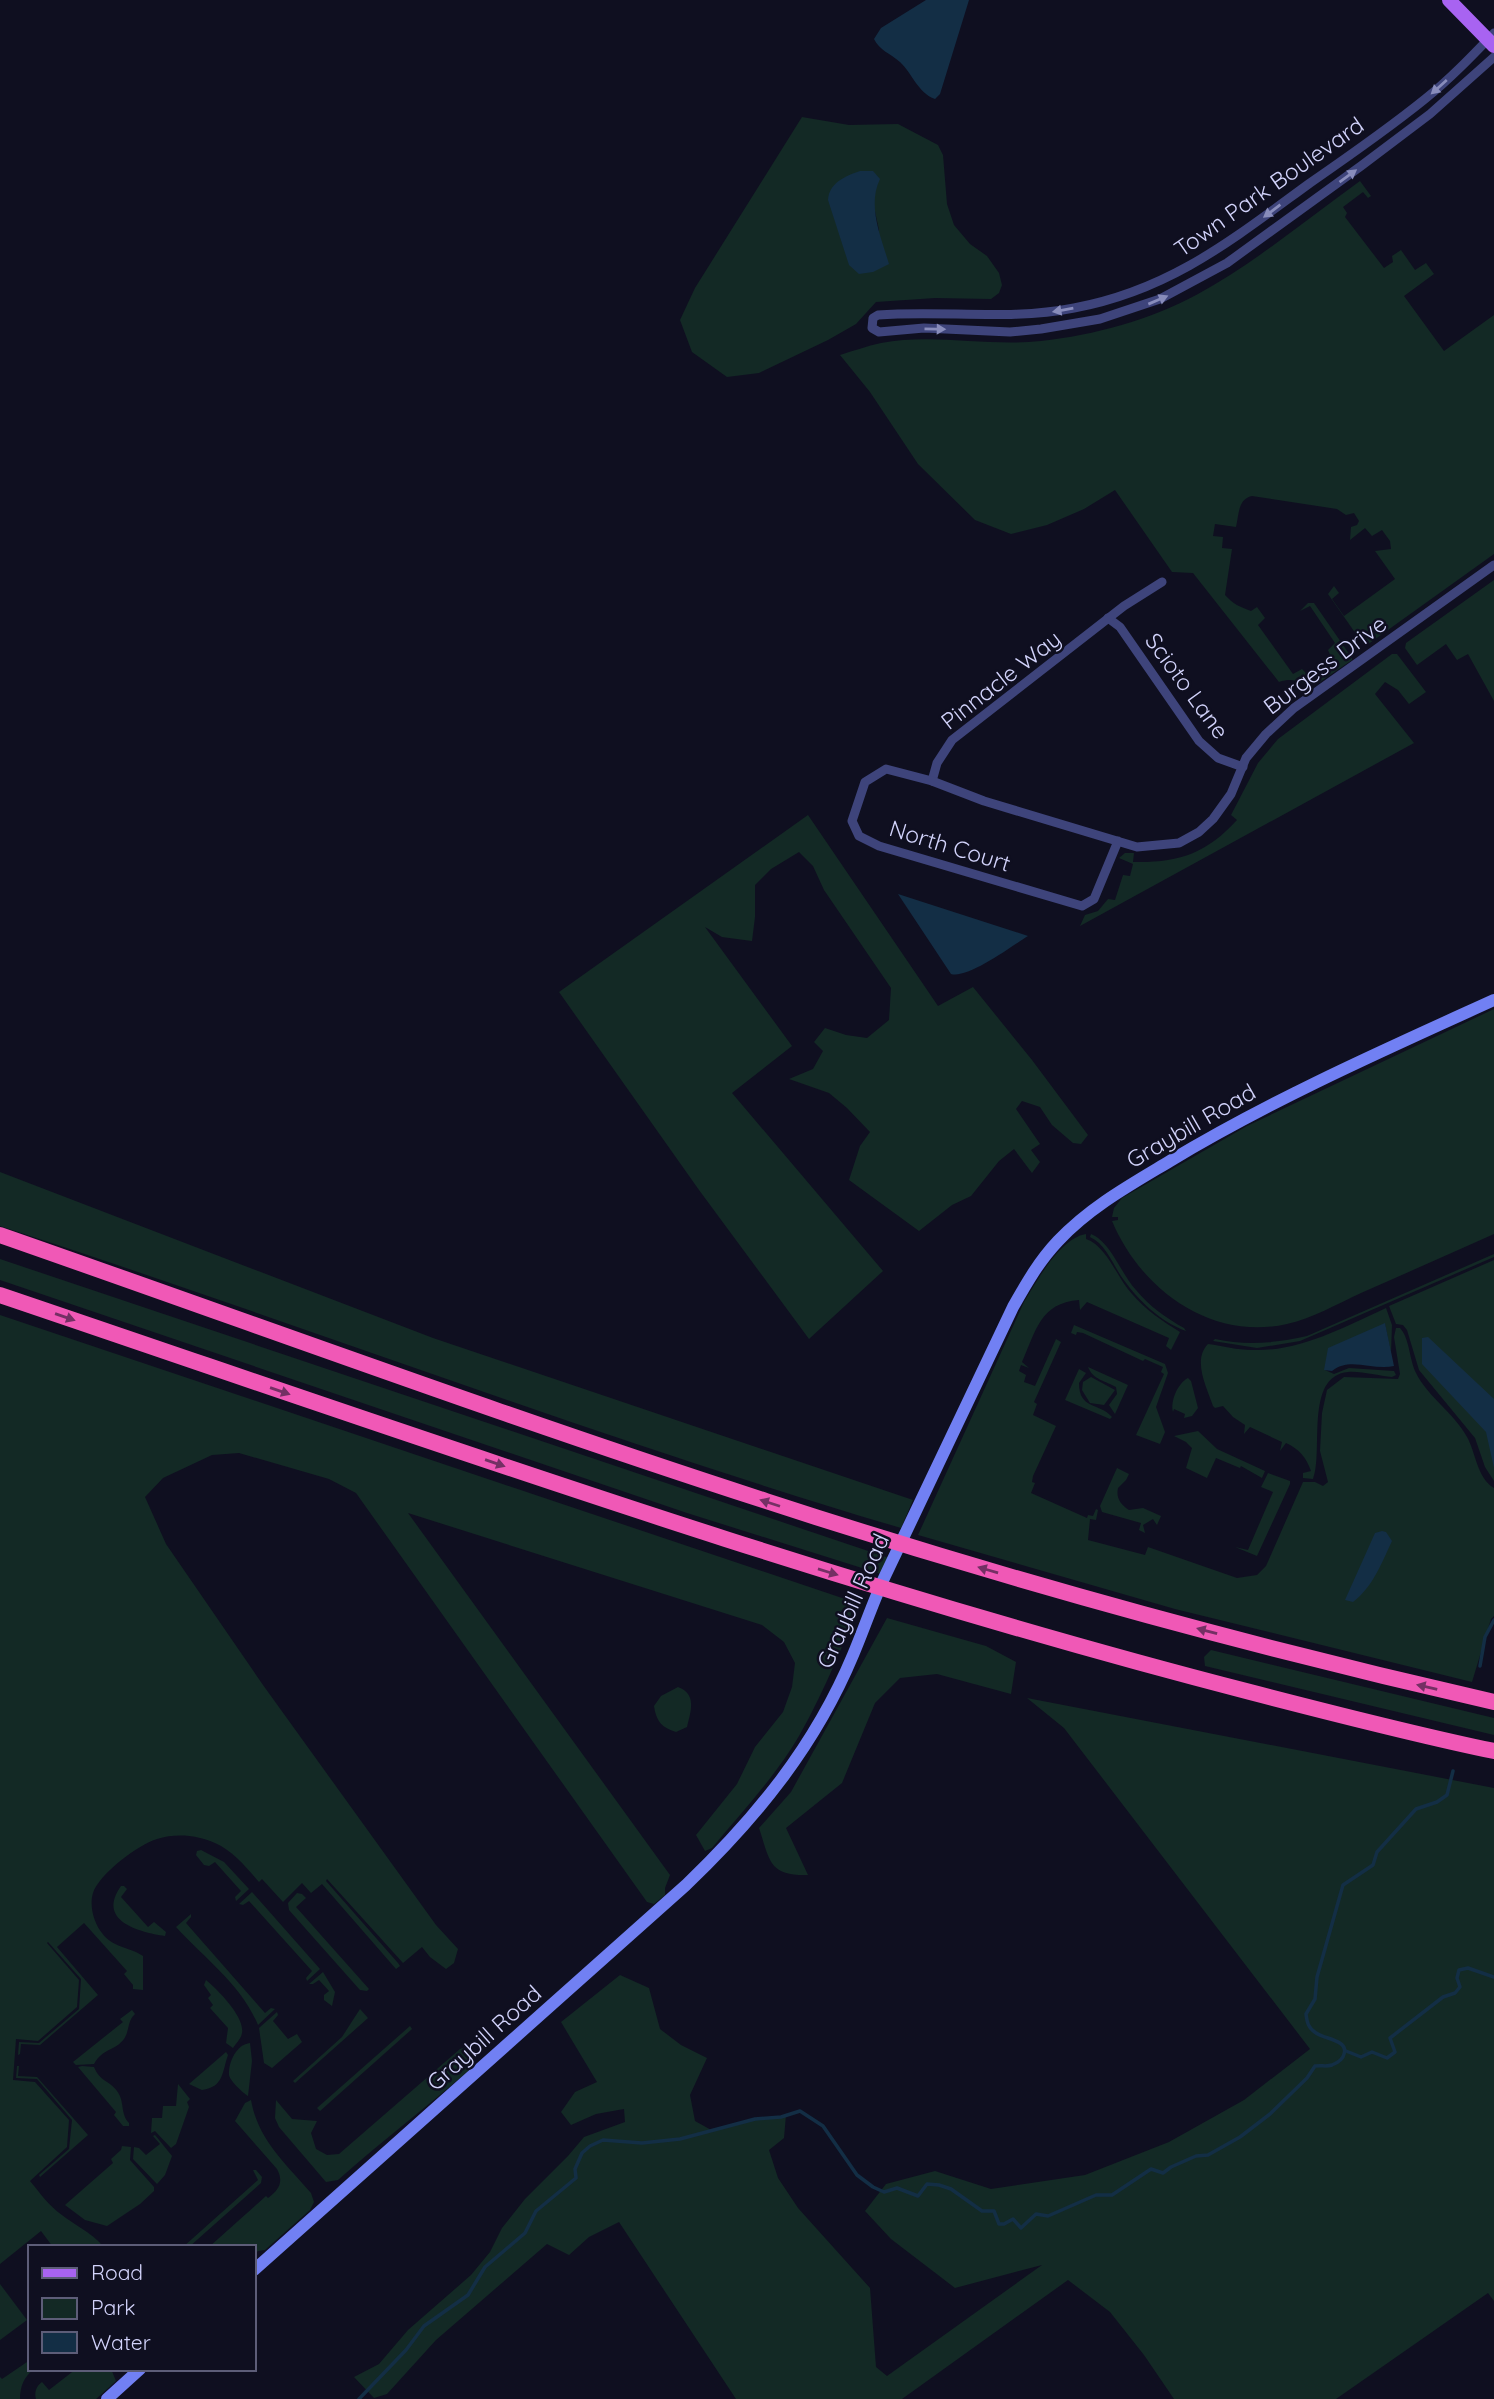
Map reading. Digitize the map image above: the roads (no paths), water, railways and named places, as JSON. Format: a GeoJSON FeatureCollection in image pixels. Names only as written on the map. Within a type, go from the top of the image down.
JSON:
{"type":"FeatureCollection","features":[{"type":"Feature","properties":{"kind":"highway"},"geometry":{"type":"LineString","coordinates":[[0,1235],[466,1400],[895,1542],[1080,1597],[1247,1642],[1494,1702]]}},
{"type":"Feature","properties":{"kind":"highway"},"geometry":{"type":"LineString","coordinates":[[0,1295],[793,1562],[1104,1654],[1360,1720],[1494,1751]]}},
{"type":"Feature","properties":{"kind":"main road"},"geometry":{"type":"LineString","coordinates":[[1449,0],[1492,39]]}},
{"type":"Feature","properties":{"kind":"street","name":"Town Park Boulevard"},"geometry":{"type":"LineString","coordinates":[[1492,39],[1412,110],[1217,251],[1176,274],[1123,296],[1062,311],[1009,316],[926,313],[878,315],[873,318],[872,328],[876,332],[924,328],[1010,332],[1041,330],[1100,319],[1160,299],[1227,263],[1361,166],[1430,114],[1494,57]]}},
{"type":"Feature","properties":{"kind":"street","name":"Burgess Drive"},"geometry":{"type":"LineString","coordinates":[[932,781],[984,801],[1118,841],[1147,847],[1179,843],[1199,832],[1213,819],[1266,734],[1294,708],[1494,565]]}},
{"type":"Feature","properties":{"kind":"street","name":"Pinnacle Way"},"geometry":{"type":"LineString","coordinates":[[932,781],[937,763],[952,740],[1108,618],[1162,582]]}},
{"type":"Feature","properties":{"kind":"street","name":"Scioto Lane"},"geometry":{"type":"LineString","coordinates":[[1108,618],[1120,627],[1199,741],[1218,758],[1243,767]]}},
{"type":"Feature","properties":{"kind":"street","name":"North Court"},"geometry":{"type":"LineString","coordinates":[[932,781],[886,769],[865,782],[852,821],[859,836],[878,846],[1082,906],[1094,899],[1118,841]]}},
{"type":"Feature","properties":{"kind":"street","name":"Graybill Road"},"geometry":{"type":"LineString","coordinates":[[256,2268],[494,2058],[719,1853],[753,1818],[799,1755],[824,1714],[853,1656],[884,1577],[1013,1307],[1035,1269],[1056,1243],[1106,1199],[1231,1124],[1494,1000]]}},
{"type":"Feature","properties":{"kind":"street"},"geometry":{"type":"LineString","coordinates":[[107,2399],[138,2371]]}},
{"type":"Feature","properties":{"kind":"water"},"geometry":{"type":"Polygon","coordinates":[[[926,0],[969,0],[940,94],[935,99],[924,92],[897,59],[882,49],[874,39],[881,28],[926,0]]]}},
{"type":"Feature","properties":{"kind":"water"},"geometry":{"type":"Polygon","coordinates":[[[860,171],[873,171],[880,179],[876,189],[875,211],[889,264],[873,272],[859,274],[849,265],[828,200],[835,185],[860,171]]]}},
{"type":"Feature","properties":{"kind":"water"},"geometry":{"type":"Polygon","coordinates":[[[898,894],[1028,936],[979,967],[968,972],[951,974],[898,894]]]}},
{"type":"Feature","properties":{"kind":"water"},"geometry":{"type":"Polygon","coordinates":[[[1385,1323],[1394,1366],[1354,1364],[1332,1371],[1324,1370],[1328,1348],[1385,1323]]]}},
{"type":"Feature","properties":{"kind":"water"},"geometry":{"type":"Polygon","coordinates":[[[1428,1337],[1494,1399],[1494,1468],[1486,1432],[1422,1364],[1422,1338],[1428,1337]]]}},
{"type":"Feature","properties":{"kind":"water"},"geometry":{"type":"Polygon","coordinates":[[[1386,1532],[1392,1541],[1376,1574],[1353,1602],[1345,1600],[1375,1533],[1386,1532]]]}},
{"type":"Feature","properties":{"kind":"waterway"},"geometry":{"type":"LineString","coordinates":[[1480,1666],[1485,1637],[1494,1620]]}},
{"type":"Feature","properties":{"kind":"waterway"},"geometry":{"type":"LineString","coordinates":[[359,2399],[406,2350],[424,2326],[468,2295],[485,2267],[525,2233],[536,2211],[576,2178],[575,2169],[582,2153],[603,2140],[642,2143],[680,2139],[755,2119],[781,2117],[800,2111],[823,2126],[857,2175],[873,2187],[884,2192],[897,2188],[918,2196],[927,2184],[939,2185],[951,2189],[982,2211],[994,2211],[999,2224],[1013,2219],[1021,2228],[1036,2214],[1048,2216],[1096,2195],[1112,2195],[1151,2169],[1163,2173],[1196,2156],[1208,2155],[1240,2137],[1270,2114],[1307,2078],[1315,2066],[1332,2065],[1342,2058],[1345,2049],[1343,2046],[1313,2031],[1308,2025],[1306,2014],[1315,1999],[1317,1977],[1343,1885],[1373,1865],[1377,1852],[1416,1809],[1437,1802],[1447,1795],[1453,1771]]}},
{"type":"Feature","properties":{"kind":"waterway"},"geometry":{"type":"LineString","coordinates":[[1346,2051],[1361,2057],[1372,2052],[1387,2058],[1395,2052],[1390,2038],[1460,1987],[1457,1978],[1459,1970],[1468,1968],[1494,1977]]}}]}
